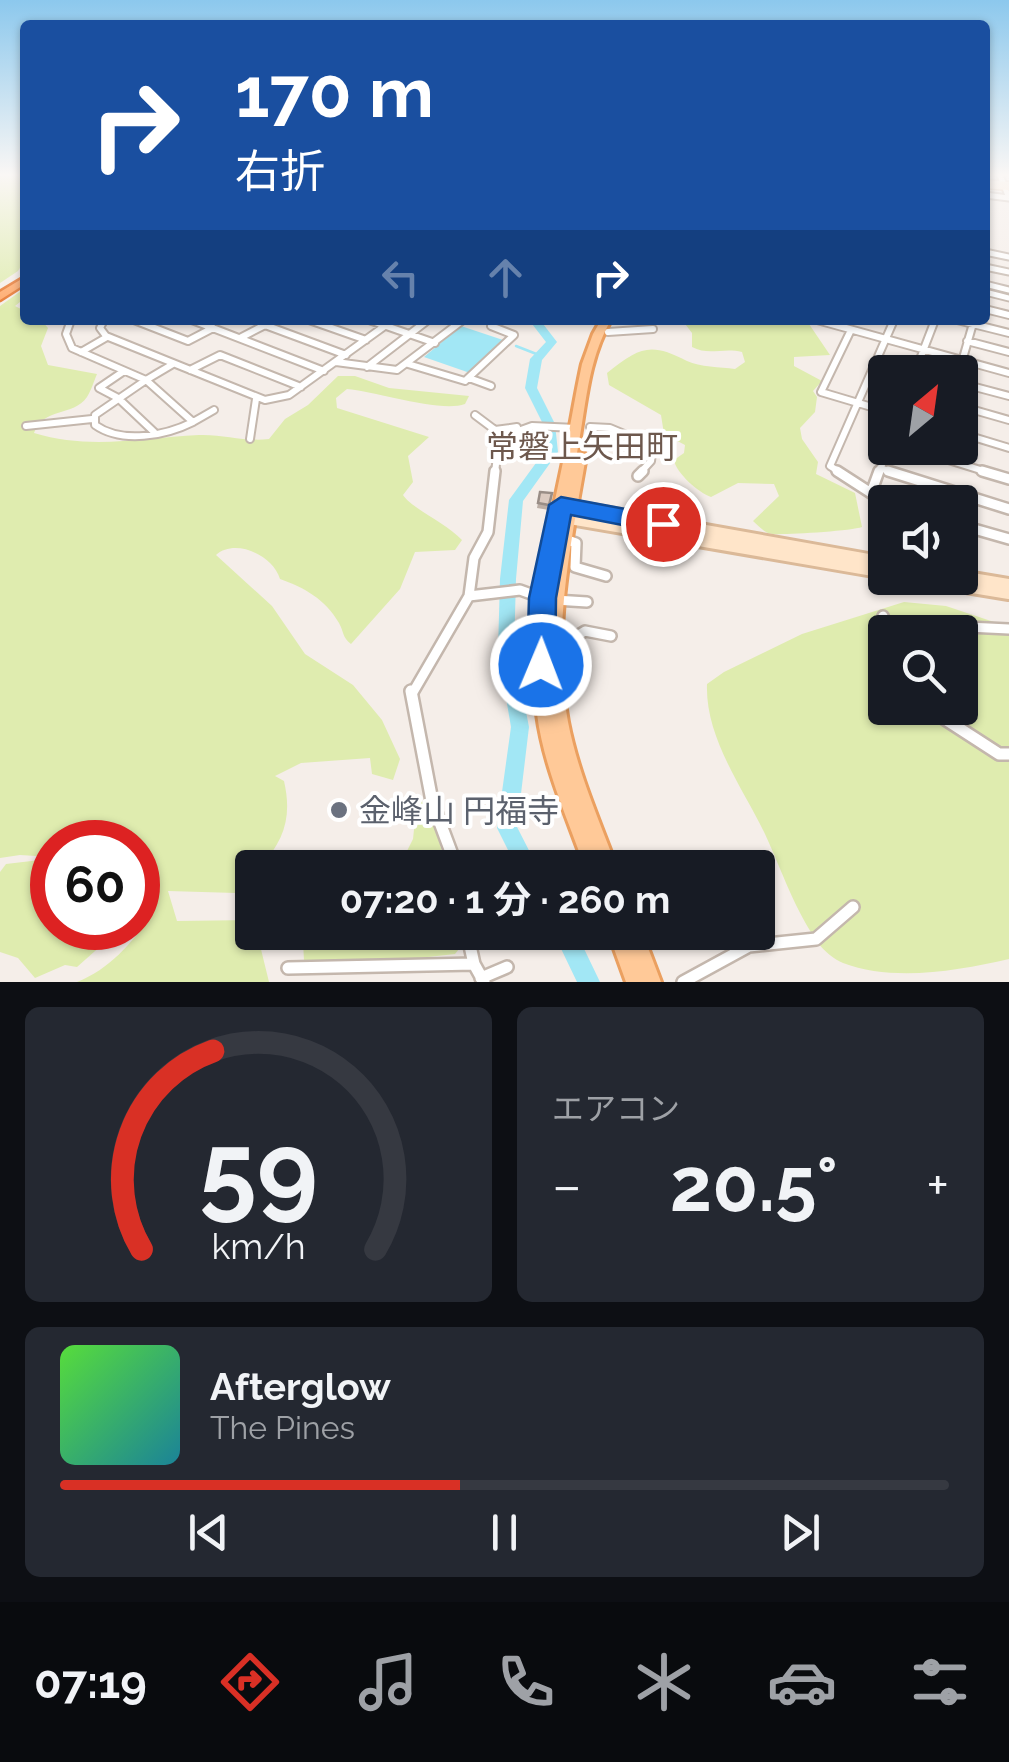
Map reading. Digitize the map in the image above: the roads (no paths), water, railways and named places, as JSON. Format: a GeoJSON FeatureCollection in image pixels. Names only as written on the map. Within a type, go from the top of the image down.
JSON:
{"type":"FeatureCollection","features":[{"type":"Feature","properties":{"kind":"main road"},"geometry":{"type":"LineString","coordinates":[[601,850],[568,758],[554,682],[549,599],[565,539],[565,511],[584,428],[592,351],[607,326]]}},
{"type":"Feature","properties":{"kind":"main road"},"geometry":{"type":"LineString","coordinates":[[588,850],[553,752],[542,689],[549,599],[607,326]]}},
{"type":"Feature","properties":{"kind":"main road"},"geometry":{"type":"LineString","coordinates":[[624,950],[636,982]]}},
{"type":"Feature","properties":{"kind":"main road"},"geometry":{"type":"LineString","coordinates":[[638,950],[650,982]]}},
{"type":"Feature","properties":{"kind":"street"},"geometry":{"type":"LineString","coordinates":[[70,325],[67,341],[80,352],[146,380],[193,422]]}},
{"type":"Feature","properties":{"kind":"street"},"geometry":{"type":"LineString","coordinates":[[102,325],[107,337],[256,399],[278,399],[300,387],[386,325]]}},
{"type":"Feature","properties":{"kind":"street"},"geometry":{"type":"LineString","coordinates":[[147,325],[188,341],[213,328]]}},
{"type":"Feature","properties":{"kind":"street"},"geometry":{"type":"LineString","coordinates":[[205,325],[324,370]]}},
{"type":"Feature","properties":{"kind":"street"},"geometry":{"type":"LineString","coordinates":[[323,325],[366,340]]}},
{"type":"Feature","properties":{"kind":"street"},"geometry":{"type":"LineString","coordinates":[[393,325],[435,343]]}},
{"type":"Feature","properties":{"kind":"street"},"geometry":{"type":"LineString","coordinates":[[367,367],[422,325]]}},
{"type":"Feature","properties":{"kind":"street"},"geometry":{"type":"LineString","coordinates":[[336,362],[397,370],[457,325]]}},
{"type":"Feature","properties":{"kind":"street"},"geometry":{"type":"LineString","coordinates":[[469,378],[514,335],[493,325]]}},
{"type":"Feature","properties":{"kind":"street"},"geometry":{"type":"LineString","coordinates":[[831,325],[939,355]]}},
{"type":"Feature","properties":{"kind":"street"},"geometry":{"type":"LineString","coordinates":[[868,490],[830,466],[891,325]]}},
{"type":"Feature","properties":{"kind":"street"},"geometry":{"type":"LineString","coordinates":[[922,355],[933,325]]}},
{"type":"Feature","properties":{"kind":"street"},"geometry":{"type":"LineString","coordinates":[[964,355],[972,325]]}},
{"type":"Feature","properties":{"kind":"street"},"geometry":{"type":"LineString","coordinates":[[983,325],[1009,333]]}},
{"type":"Feature","properties":{"kind":"street"},"geometry":{"type":"LineString","coordinates":[[240,338],[264,326],[346,355]]}},
{"type":"Feature","properties":{"kind":"street"},"geometry":{"type":"LineString","coordinates":[[607,326],[653,329]]}},
{"type":"Feature","properties":{"kind":"street"},"geometry":{"type":"LineString","coordinates":[[850,332],[821,392],[868,406]]}},
{"type":"Feature","properties":{"kind":"street"},"geometry":{"type":"LineString","coordinates":[[80,352],[107,337]]}},
{"type":"Feature","properties":{"kind":"street"},"geometry":{"type":"LineString","coordinates":[[967,341],[1009,352]]}},
{"type":"Feature","properties":{"kind":"street"},"geometry":{"type":"LineString","coordinates":[[190,370],[212,356],[222,355],[300,387]]}},
{"type":"Feature","properties":{"kind":"street"},"geometry":{"type":"LineString","coordinates":[[26,426],[92,419],[173,364]]}},
{"type":"Feature","properties":{"kind":"street"},"geometry":{"type":"LineString","coordinates":[[408,364],[454,381],[469,378],[491,386]]}},
{"type":"Feature","properties":{"kind":"street"},"geometry":{"type":"LineString","coordinates":[[978,365],[1009,374]]}},
{"type":"Feature","properties":{"kind":"street"},"geometry":{"type":"LineString","coordinates":[[124,371],[99,388],[118,398],[154,432]]}},
{"type":"Feature","properties":{"kind":"street"},"geometry":{"type":"LineString","coordinates":[[978,388],[1009,396]]}},
{"type":"Feature","properties":{"kind":"street"},"geometry":{"type":"LineString","coordinates":[[250,439],[256,399]]}},
{"type":"Feature","properties":{"kind":"street"},"geometry":{"type":"LineString","coordinates":[[92,419],[102,434],[110,436],[154,432],[193,422],[214,410]]}},
{"type":"Feature","properties":{"kind":"street"},"geometry":{"type":"LineString","coordinates":[[978,411],[1009,420]]}},
{"type":"Feature","properties":{"kind":"street"},"geometry":{"type":"LineString","coordinates":[[475,414],[495,430],[549,426],[609,426],[620,430]]}},
{"type":"Feature","properties":{"kind":"street"},"geometry":{"type":"LineString","coordinates":[[609,426],[653,446],[648,466],[638,476]]}},
{"type":"Feature","properties":{"kind":"street"},"geometry":{"type":"LineString","coordinates":[[450,850],[432,801],[411,691],[469,596],[474,558],[488,532],[498,443],[504,435],[521,429]]}},
{"type":"Feature","properties":{"kind":"street"},"geometry":{"type":"LineString","coordinates":[[978,439],[1009,448]]}},
{"type":"Feature","properties":{"kind":"street"},"geometry":{"type":"LineString","coordinates":[[874,485],[881,465]]}},
{"type":"Feature","properties":{"kind":"street"},"geometry":{"type":"LineString","coordinates":[[966,465],[1009,478]]}},
{"type":"Feature","properties":{"kind":"street"},"geometry":{"type":"LineString","coordinates":[[880,468],[1009,509]]}},
{"type":"Feature","properties":{"kind":"street"},"geometry":{"type":"LineString","coordinates":[[565,511],[868,560]]}},
{"type":"Feature","properties":{"kind":"street"},"geometry":{"type":"LineString","coordinates":[[565,511],[868,569]]}},
{"type":"Feature","properties":{"kind":"street"},"geometry":{"type":"LineString","coordinates":[[978,530],[1009,539]]}},
{"type":"Feature","properties":{"kind":"street"},"geometry":{"type":"LineString","coordinates":[[565,539],[576,543],[575,567],[606,576]]}},
{"type":"Feature","properties":{"kind":"street"},"geometry":{"type":"LineString","coordinates":[[978,579],[1009,585]]}},
{"type":"Feature","properties":{"kind":"street"},"geometry":{"type":"LineString","coordinates":[[978,588],[1009,593]]}},
{"type":"Feature","properties":{"kind":"street"},"geometry":{"type":"LineString","coordinates":[[469,596],[508,592],[586,602]]}},
{"type":"Feature","properties":{"kind":"street"},"geometry":{"type":"LineString","coordinates":[[978,628],[1009,629]]}},
{"type":"Feature","properties":{"kind":"street"},"geometry":{"type":"LineString","coordinates":[[552,642],[568,642],[584,631],[611,636]]}},
{"type":"Feature","properties":{"kind":"street"},"geometry":{"type":"LineString","coordinates":[[954,725],[999,754],[1009,754]]}},
{"type":"Feature","properties":{"kind":"street"},"geometry":{"type":"LineString","coordinates":[[683,982],[747,946],[764,941],[814,942],[822,938],[838,916],[853,907]]}},
{"type":"Feature","properties":{"kind":"street"},"geometry":{"type":"LineString","coordinates":[[471,950],[482,980],[506,967]]}},
{"type":"Feature","properties":{"kind":"street"},"geometry":{"type":"LineString","coordinates":[[288,968],[474,964]]}},
{"type":"Feature","properties":{"kind":"water"},"geometry":{"type":"Polygon","coordinates":[[[461,326],[506,341],[470,373],[424,357],[461,326]]]}},
{"type":"Feature","properties":{"kind":"waterway"},"geometry":{"type":"LineString","coordinates":[[519,850],[507,828],[520,727],[506,651],[508,579],[516,500],[551,452],[549,424],[531,388],[536,359],[552,342],[538,325]]}},
{"type":"Feature","properties":{"kind":"waterway"},"geometry":{"type":"LineString","coordinates":[[516,346],[539,355]]}},
{"type":"Feature","properties":{"kind":"waterway"},"geometry":{"type":"LineString","coordinates":[[573,950],[589,982]]}},
{"type":"Feature","properties":{"kind":"place","name":"金峰山 円福寺"},"geometry":{"type":"Point","coordinates":[339,810]}},
{"type":"Feature","properties":{"kind":"district","name":"常磐上矢田町"},"geometry":{"type":"Point","coordinates":[582,446]}}]}
